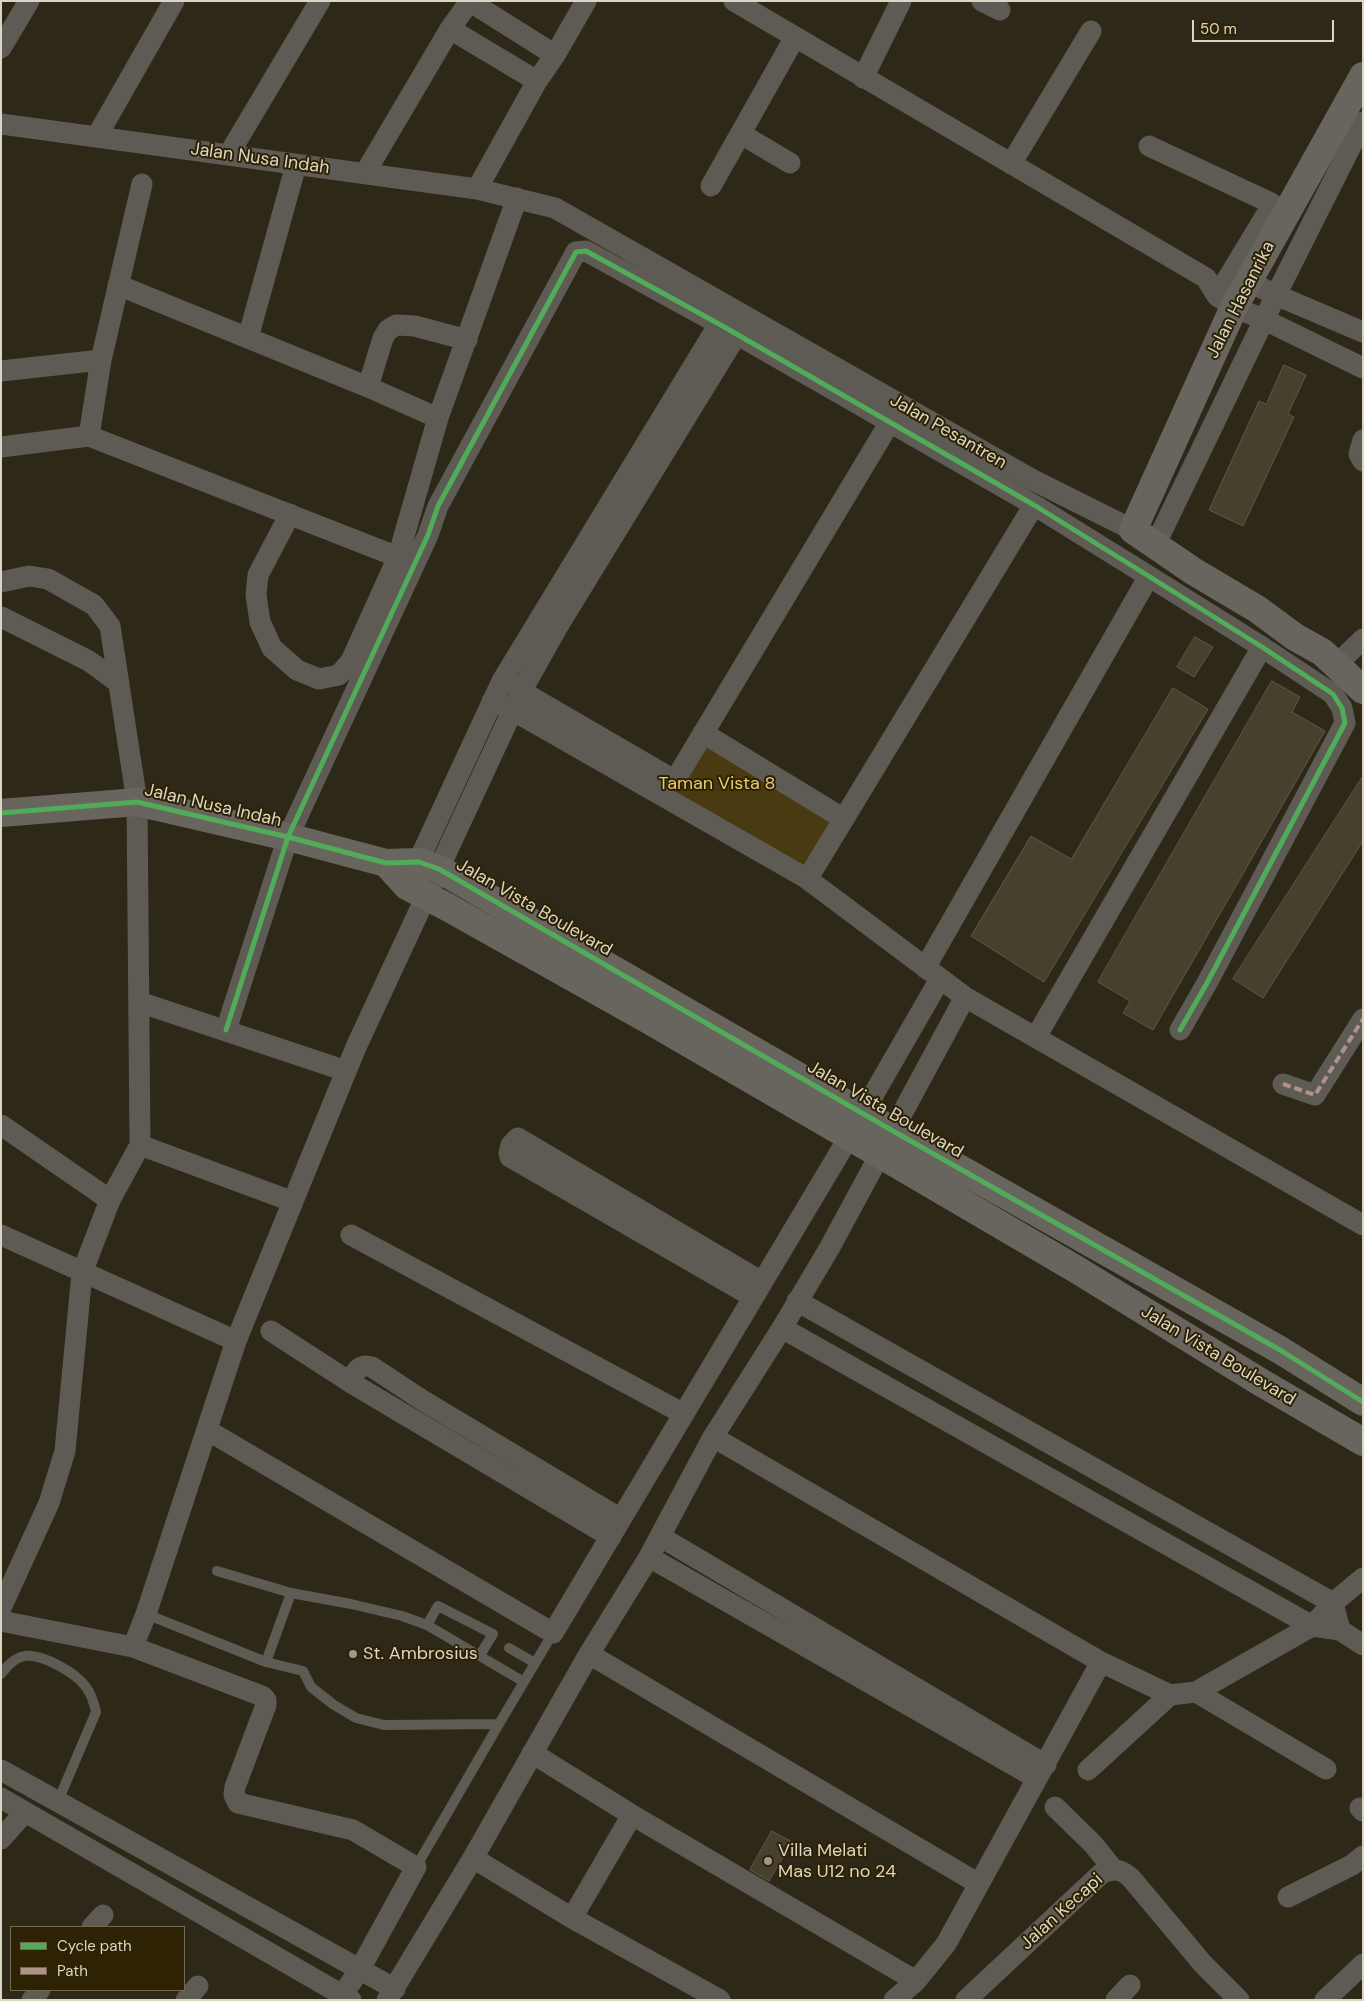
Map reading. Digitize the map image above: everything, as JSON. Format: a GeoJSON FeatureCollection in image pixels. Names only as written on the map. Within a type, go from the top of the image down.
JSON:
{"type":"FeatureCollection","features":[{"type":"Feature","properties":{"kind":"street"},"geometry":{"type":"LineString","coordinates":[[1,48],[29,1]]}},
{"type":"Feature","properties":{"kind":"street"},"geometry":{"type":"LineString","coordinates":[[98,136],[174,1]]}},
{"type":"Feature","properties":{"kind":"street"},"geometry":{"type":"LineString","coordinates":[[229,154],[320,1]]}},
{"type":"Feature","properties":{"kind":"street"},"geometry":{"type":"LineString","coordinates":[[477,189],[537,81],[555,55],[586,1]]}},
{"type":"Feature","properties":{"kind":"street"},"geometry":{"type":"LineString","coordinates":[[734,1],[1206,278],[1226,302],[1363,368]]}},
{"type":"Feature","properties":{"kind":"street"},"geometry":{"type":"LineString","coordinates":[[863,78],[901,1]]}},
{"type":"Feature","properties":{"kind":"street"},"geometry":{"type":"LineString","coordinates":[[364,173],[450,29],[467,5],[474,4],[555,55]]}},
{"type":"Feature","properties":{"kind":"street"},"geometry":{"type":"LineString","coordinates":[[450,29],[537,81]]}},
{"type":"Feature","properties":{"kind":"street"},"geometry":{"type":"LineString","coordinates":[[1011,164],[1091,31]]}},
{"type":"Feature","properties":{"kind":"street"},"geometry":{"type":"LineString","coordinates":[[711,186],[795,37]]}},
{"type":"Feature","properties":{"kind":"street","name":"Jalan Hasanrika"},"geometry":{"type":"LineString","coordinates":[[1133,530],[1226,302],[1363,76]]}},
{"type":"Feature","properties":{"kind":"street"},"geometry":{"type":"LineString","coordinates":[[1160,534],[1276,295],[1363,122]]}},
{"type":"Feature","properties":{"kind":"street","name":"Jalan Nusa Indah"},"geometry":{"type":"LineString","coordinates":[[2,126],[98,136],[229,154],[296,166],[364,173],[477,189],[529,201]]}},
{"type":"Feature","properties":{"kind":"street"},"geometry":{"type":"LineString","coordinates":[[741,134],[790,163]]}},
{"type":"Feature","properties":{"kind":"street"},"geometry":{"type":"LineString","coordinates":[[1149,146],[1270,202],[1270,207],[1240,278]]}},
{"type":"Feature","properties":{"kind":"street"},"geometry":{"type":"LineString","coordinates":[[248,338],[296,166]]}},
{"type":"Feature","properties":{"kind":"street"},"geometry":{"type":"LineString","coordinates":[[89,436],[101,360],[142,184]]}},
{"type":"Feature","properties":{"kind":"street"},"geometry":{"type":"LineString","coordinates":[[290,514],[258,575],[256,595],[260,622],[272,648],[297,670],[319,679],[339,675],[351,661],[398,557],[438,418],[467,340],[529,201]]}},
{"type":"Feature","properties":{"kind":"street","name":"Jalan Pesantren"},"geometry":{"type":"LineString","coordinates":[[529,201],[555,208],[1033,480],[1133,530],[1193,571],[1257,610],[1295,637],[1322,652],[1363,690]]}},
{"type":"Feature","properties":{"kind":"street"},"geometry":{"type":"LineString","coordinates":[[226,1030],[288,836],[428,534],[438,506],[576,252],[586,251],[728,329],[1034,505],[1262,647],[1332,694],[1342,708],[1345,723],[1207,983],[1180,1030]]}},
{"type":"Feature","properties":{"kind":"street"},"geometry":{"type":"LineString","coordinates":[[1206,278],[1240,278],[1363,332]]}},
{"type":"Feature","properties":{"kind":"street"},"geometry":{"type":"LineString","coordinates":[[118,285],[368,387],[438,418]]}},
{"type":"Feature","properties":{"kind":"street"},"geometry":{"type":"LineString","coordinates":[[368,387],[383,338],[388,330],[396,325],[416,326],[467,340]]}},
{"type":"Feature","properties":{"kind":"street"},"geometry":{"type":"LineString","coordinates":[[429,866],[492,701],[502,681],[728,329]]}},
{"type":"Feature","properties":{"kind":"street"},"geometry":{"type":"LineString","coordinates":[[133,1647],[146,1614],[236,1341],[416,891],[522,690],[728,329]]}},
{"type":"Feature","properties":{"kind":"street"},"geometry":{"type":"LineString","coordinates":[[1,371],[101,360]]}},
{"type":"Feature","properties":{"kind":"street"},"geometry":{"type":"LineString","coordinates":[[502,681],[522,690],[673,778],[677,777],[890,422]]}},
{"type":"Feature","properties":{"kind":"street"},"geometry":{"type":"LineString","coordinates":[[1,448],[89,436],[398,557]]}},
{"type":"Feature","properties":{"kind":"street"},"geometry":{"type":"LineString","coordinates":[[1363,440],[1359,454],[1363,461]]}},
{"type":"Feature","properties":{"kind":"street"},"geometry":{"type":"LineString","coordinates":[[806,878],[811,873],[1034,505]]}},
{"type":"Feature","properties":{"kind":"street"},"geometry":{"type":"LineString","coordinates":[[1,582],[29,576],[48,579],[94,605],[110,626],[137,802],[140,1145],[110,1200],[82,1273],[65,1451],[49,1502],[1,1608]]}},
{"type":"Feature","properties":{"kind":"street"},"geometry":{"type":"LineString","coordinates":[[207,1430],[554,1634],[863,1113],[932,974],[1149,576]]}},
{"type":"Feature","properties":{"kind":"street"},"geometry":{"type":"LineString","coordinates":[[1,617],[89,661],[119,683]]}},
{"type":"Feature","properties":{"kind":"street"},"geometry":{"type":"LineString","coordinates":[[1336,665],[1363,639]]}},
{"type":"Feature","properties":{"kind":"street"},"geometry":{"type":"LineString","coordinates":[[1036,1037],[1262,647]]}},
{"type":"Feature","properties":{"kind":"street"},"geometry":{"type":"LineString","coordinates":[[492,701],[512,710],[806,878],[965,997],[1363,1225]]}},
{"type":"Feature","properties":{"kind":"street"},"geometry":{"type":"LineString","coordinates":[[703,733],[844,819]]}},
{"type":"Feature","properties":{"kind":"street","name":"Jalan Nusa Indah"},"geometry":{"type":"LineString","coordinates":[[1,813],[137,802],[288,836],[386,863]]}},
{"type":"Feature","properties":{"kind":"street"},"geometry":{"type":"LineString","coordinates":[[386,863],[429,866]]}},
{"type":"Feature","properties":{"kind":"street","name":"Jalan Vista Boulevard"},"geometry":{"type":"LineString","coordinates":[[386,863],[416,891],[648,1019],[1074,1268],[1262,1383],[1363,1442]]}},
{"type":"Feature","properties":{"kind":"street","name":"Jalan Vista Boulevard"},"geometry":{"type":"LineString","coordinates":[[429,866],[1280,1350],[1363,1402]]}},
{"type":"Feature","properties":{"kind":"street"},"geometry":{"type":"LineString","coordinates":[[1,1770],[360,1969],[391,1994],[473,1858],[589,1654],[661,1537],[713,1437],[782,1328],[830,1247],[965,997]]}},
{"type":"Feature","properties":{"kind":"street"},"geometry":{"type":"LineString","coordinates":[[139,1002],[346,1070]]}},
{"type":"Feature","properties":{"kind":"street"},"geometry":{"type":"LineString","coordinates":[[1283,1084],[1315,1095],[1363,1019]]}},
{"type":"Feature","properties":{"kind":"street"},"geometry":{"type":"LineString","coordinates":[[1,1125],[110,1200]]}},
{"type":"Feature","properties":{"kind":"street"},"geometry":{"type":"LineString","coordinates":[[518,1138],[758,1290],[510,1157],[511,1145],[518,1138]]}},
{"type":"Feature","properties":{"kind":"street"},"geometry":{"type":"LineString","coordinates":[[140,1145],[292,1201]]}},
{"type":"Feature","properties":{"kind":"street"},"geometry":{"type":"LineString","coordinates":[[1,1235],[236,1341]]}},
{"type":"Feature","properties":{"kind":"street"},"geometry":{"type":"LineString","coordinates":[[351,1235],[684,1414]]}},
{"type":"Feature","properties":{"kind":"street"},"geometry":{"type":"LineString","coordinates":[[797,1301],[1333,1603],[1340,1630]]}},
{"type":"Feature","properties":{"kind":"street"},"geometry":{"type":"LineString","coordinates":[[782,1328],[1312,1626],[1340,1630],[1363,1645]]}},
{"type":"Feature","properties":{"kind":"street"},"geometry":{"type":"LineString","coordinates":[[271,1331],[354,1384],[353,1376],[359,1367],[366,1365],[372,1367],[616,1528]]}},
{"type":"Feature","properties":{"kind":"street"},"geometry":{"type":"LineString","coordinates":[[957,1427],[972,1400]]}},
{"type":"Feature","properties":{"kind":"street"},"geometry":{"type":"LineString","coordinates":[[713,1437],[1101,1662],[1170,1695],[1196,1692],[1312,1626],[1333,1603],[1363,1578]]}},
{"type":"Feature","properties":{"kind":"street"},"geometry":{"type":"LineString","coordinates":[[1125,1521],[1141,1496]]}},
{"type":"Feature","properties":{"kind":"street"},"geometry":{"type":"LineString","coordinates":[[661,1537],[1041,1771]]}},
{"type":"Feature","properties":{"kind":"street"},"geometry":{"type":"LineString","coordinates":[[649,1557],[1041,1771]]}},
{"type":"Feature","properties":{"kind":"street"},"geometry":{"type":"LineString","coordinates":[[1,1621],[133,1647],[262,1696],[266,1700],[266,1705],[235,1787],[234,1795],[238,1803],[352,1830],[416,1868],[344,1998],[1,1798]]}},
{"type":"Feature","properties":{"kind":"street"},"geometry":{"type":"LineString","coordinates":[[589,1654],[979,1884]]}},
{"type":"Feature","properties":{"kind":"street"},"geometry":{"type":"LineString","coordinates":[[894,2000],[916,1981],[946,1944],[1101,1662]]}},
{"type":"Feature","properties":{"kind":"street"},"geometry":{"type":"LineString","coordinates":[[1196,1692],[1326,1770]]}},
{"type":"Feature","properties":{"kind":"street"},"geometry":{"type":"LineString","coordinates":[[1088,1770],[1170,1695]]}},
{"type":"Feature","properties":{"kind":"street"},"geometry":{"type":"LineString","coordinates":[[532,1753],[632,1815],[916,1981]]}},
{"type":"Feature","properties":{"kind":"street"},"geometry":{"type":"LineString","coordinates":[[1055,1807],[1093,1844],[1113,1869]]}},
{"type":"Feature","properties":{"kind":"street"},"geometry":{"type":"LineString","coordinates":[[1,1839],[25,1812]]}},
{"type":"Feature","properties":{"kind":"street"},"geometry":{"type":"LineString","coordinates":[[572,1918],[632,1815]]}},
{"type":"Feature","properties":{"kind":"street"},"geometry":{"type":"LineString","coordinates":[[1288,1897],[1352,1865],[1363,1856]]}},
{"type":"Feature","properties":{"kind":"street"},"geometry":{"type":"LineString","coordinates":[[473,1858],[572,1918],[720,2000]]}},
{"type":"Feature","properties":{"kind":"street","name":"Jalan Kecapi"},"geometry":{"type":"LineString","coordinates":[[966,2000],[1102,1873],[1113,1869],[1123,1871],[1131,1878],[1203,1964],[1239,2000]]}},
{"type":"Feature","properties":{"kind":"street"},"geometry":{"type":"LineString","coordinates":[[1325,2000],[1363,1964]]}},
{"type":"Feature","properties":{"kind":"lane"},"geometry":{"type":"LineString","coordinates":[[217,1572],[292,1593],[402,1616],[427,1625],[524,1682]]}},
{"type":"Feature","properties":{"kind":"lane"},"geometry":{"type":"LineString","coordinates":[[266,1662],[292,1593]]}},
{"type":"Feature","properties":{"kind":"lane"},"geometry":{"type":"LineString","coordinates":[[427,1625],[438,1606],[493,1634],[480,1655]]}},
{"type":"Feature","properties":{"kind":"lane"},"geometry":{"type":"LineString","coordinates":[[146,1614],[266,1662],[302,1671],[311,1687],[334,1705],[356,1718],[384,1725],[499,1724]]}},
{"type":"Feature","properties":{"kind":"lane"},"geometry":{"type":"LineString","coordinates":[[416,1868],[499,1724],[554,1634]]}},
{"type":"Feature","properties":{"kind":"lane"},"geometry":{"type":"LineString","coordinates":[[509,1648],[535,1663]]}},
{"type":"Feature","properties":{"kind":"lane"},"geometry":{"type":"LineString","coordinates":[[1,1674],[16,1659],[27,1656],[42,1659],[61,1667],[79,1678],[93,1700],[96,1712],[58,1801]]}},
{"type":"Feature","properties":{"kind":"green space","name":"Taman Vista 8"},"geometry":{"type":"Polygon","coordinates":[[[703,733],[844,819],[806,878],[665,797],[703,733]]]}},
{"type":"Feature","properties":{"kind":"building"},"geometry":{"type":"Polygon","coordinates":[[[1284,365],[1306,375],[1288,414],[1294,417],[1243,526],[1209,510],[1259,401],[1266,404],[1284,365]]]}},
{"type":"Feature","properties":{"kind":"building"},"geometry":{"type":"Polygon","coordinates":[[[1195,637],[1213,647],[1194,677],[1177,667],[1195,637]]]}},
{"type":"Feature","properties":{"kind":"building"},"geometry":{"type":"Polygon","coordinates":[[[1272,681],[1300,697],[1292,712],[1325,731],[1153,1030],[1123,1013],[1130,1001],[1098,982],[1272,681]]]}},
{"type":"Feature","properties":{"kind":"building"},"geometry":{"type":"Polygon","coordinates":[[[1173,688],[1208,709],[1044,982],[971,936],[1031,836],[1071,859],[1173,688]]]}},
{"type":"Feature","properties":{"kind":"building"},"geometry":{"type":"Polygon","coordinates":[[[1363,776],[1363,841],[1263,998],[1233,979],[1363,776]]]}},
{"type":"Feature","properties":{"kind":"building","name":"Villa Melati Mas U12 no 24"},"geometry":{"type":"Polygon","coordinates":[[[772,1831],[792,1842],[769,1881],[750,1870],[772,1831]]]}},
{"type":"Feature","properties":{"kind":"marked path"},"geometry":{"type":"LineString","coordinates":[[1283,1084],[1315,1095],[1363,1019]]}},
{"type":"Feature","properties":{"kind":"cycle path"},"geometry":{"type":"LineString","coordinates":[[226,1030],[288,837],[428,535],[438,506],[576,252],[586,251],[719,324],[1034,505],[1262,647],[1333,694],[1342,708],[1345,723],[1207,983],[1180,1030]]}},
{"type":"Feature","properties":{"kind":"cycle path"},"geometry":{"type":"LineString","coordinates":[[1,813],[137,802],[288,837],[386,863],[419,862],[439,869],[893,1131],[1280,1350],[1363,1402]]}},
{"type":"Feature","properties":{"kind":"place","name":"St. Ambrosius"},"geometry":{"type":"Point","coordinates":[353,1654]}},
{"type":"Feature","properties":{"kind":"place","name":"Villa Melati Mas U12 no 24"},"geometry":{"type":"Point","coordinates":[768,1861]}}]}
